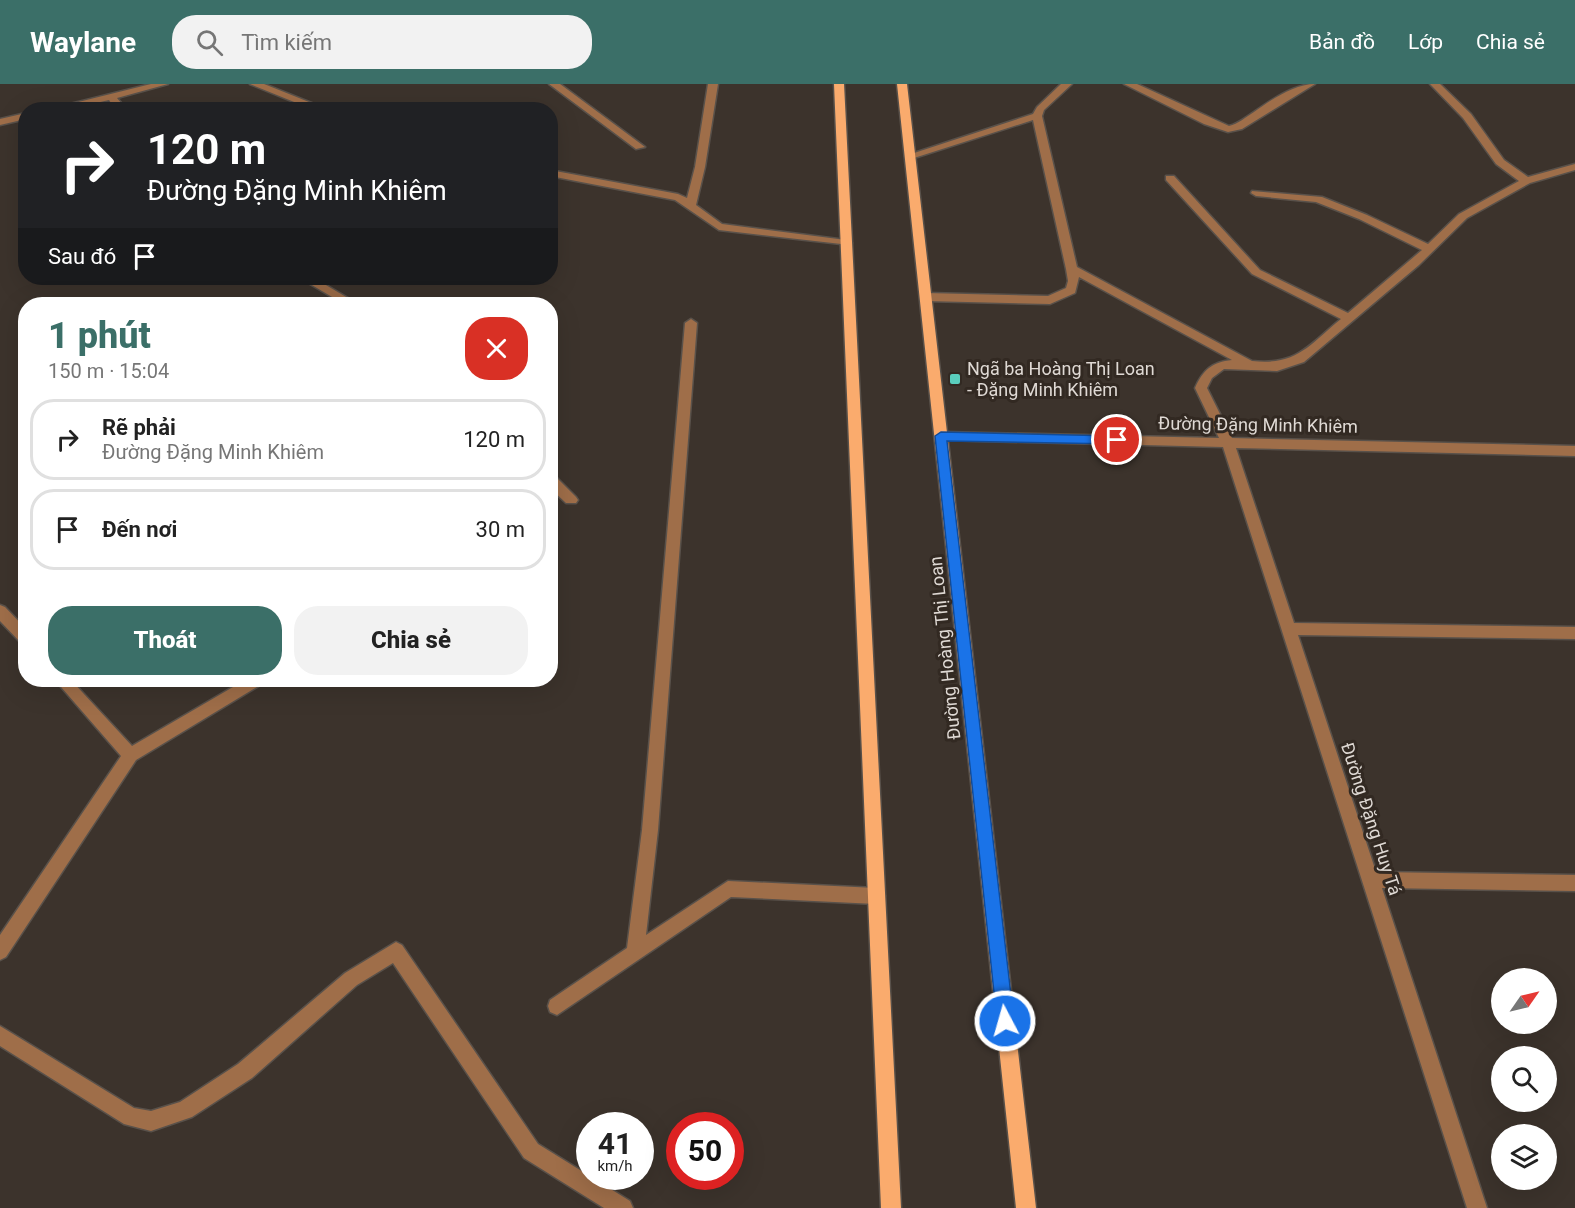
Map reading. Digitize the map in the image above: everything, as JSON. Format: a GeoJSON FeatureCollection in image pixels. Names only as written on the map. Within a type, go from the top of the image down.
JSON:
{"type":"FeatureCollection","features":[{"type":"Feature","properties":{"kind":"main road"},"geometry":{"type":"LineString","coordinates":[[839,84],[891,1208]]}},
{"type":"Feature","properties":{"kind":"main road","name":"Đường Hoàng Thị Loan"},"geometry":{"type":"LineString","coordinates":[[902,84],[1026,1208]]}},
{"type":"Feature","properties":{"kind":"street"},"geometry":{"type":"LineString","coordinates":[[82,102],[163,84]]}},
{"type":"Feature","properties":{"kind":"street"},"geometry":{"type":"LineString","coordinates":[[255,84],[303,102]]}},
{"type":"Feature","properties":{"kind":"street"},"geometry":{"type":"LineString","coordinates":[[554,84],[640,147]]}},
{"type":"Feature","properties":{"kind":"street"},"geometry":{"type":"LineString","coordinates":[[690,206],[700,168],[713,84]]}},
{"type":"Feature","properties":{"kind":"street"},"geometry":{"type":"LineString","coordinates":[[926,297],[1050,300],[1071,290],[1074,280],[1072,269],[1037,116],[1040,109],[1067,84]]}},
{"type":"Feature","properties":{"kind":"street"},"geometry":{"type":"LineString","coordinates":[[1129,84],[1208,122],[1228,129],[1238,127],[1261,111],[1310,84]]}},
{"type":"Feature","properties":{"kind":"street"},"geometry":{"type":"LineString","coordinates":[[1435,84],[1467,116],[1500,162],[1526,181]]}},
{"type":"Feature","properties":{"kind":"street"},"geometry":{"type":"LineString","coordinates":[[110,95],[116,102]]}},
{"type":"Feature","properties":{"kind":"street"},"geometry":{"type":"LineString","coordinates":[[910,156],[1037,116]]}},
{"type":"Feature","properties":{"kind":"street"},"geometry":{"type":"LineString","coordinates":[[0,122],[18,118]]}},
{"type":"Feature","properties":{"kind":"street"},"geometry":{"type":"LineString","coordinates":[[1072,269],[1246,362],[1274,367],[1285,365],[1320,344],[1430,249],[1463,216],[1526,181],[1575,167]]}},
{"type":"Feature","properties":{"kind":"street"},"geometry":{"type":"LineString","coordinates":[[558,174],[678,197],[719,227],[846,243]]}},
{"type":"Feature","properties":{"kind":"street"},"geometry":{"type":"LineString","coordinates":[[1170,178],[1257,272],[1349,318]]}},
{"type":"Feature","properties":{"kind":"street"},"geometry":{"type":"LineString","coordinates":[[1256,193],[1318,200],[1363,217],[1430,249]]}},
{"type":"Feature","properties":{"kind":"street"},"geometry":{"type":"LineString","coordinates":[[318,285],[340,297]]}},
{"type":"Feature","properties":{"kind":"street"},"geometry":{"type":"LineString","coordinates":[[635,953],[651,819],[691,323]]}},
{"type":"Feature","properties":{"kind":"street","name":"Đường Đặng Huy Tá"},"geometry":{"type":"LineString","coordinates":[[1246,362],[1219,366],[1204,378],[1201,388],[1228,443],[1477,1208]]}},
{"type":"Feature","properties":{"kind":"street","name":"Đường Đặng Minh Khiêm"},"geometry":{"type":"LineString","coordinates":[[941,436],[1575,451]]}},
{"type":"Feature","properties":{"kind":"street"},"geometry":{"type":"LineString","coordinates":[[558,487],[571,500]]}},
{"type":"Feature","properties":{"kind":"street"},"geometry":{"type":"LineString","coordinates":[[0,611],[18,630]]}},
{"type":"Feature","properties":{"kind":"street"},"geometry":{"type":"LineString","coordinates":[[1289,628],[1575,633]]}},
{"type":"Feature","properties":{"kind":"street"},"geometry":{"type":"LineString","coordinates":[[68,687],[130,755]]}},
{"type":"Feature","properties":{"kind":"street"},"geometry":{"type":"LineString","coordinates":[[0,951],[130,755],[245,687]]}},
{"type":"Feature","properties":{"kind":"street"},"geometry":{"type":"LineString","coordinates":[[1370,880],[1575,883]]}},
{"type":"Feature","properties":{"kind":"street"},"geometry":{"type":"LineString","coordinates":[[557,1006],[728,889],[876,896]]}},
{"type":"Feature","properties":{"kind":"street"},"geometry":{"type":"LineString","coordinates":[[0,1035],[131,1118],[151,1121],[185,1110],[245,1071],[351,979],[396,951],[531,1151],[623,1208]]}},
{"type":"Feature","properties":{"kind":"place","name":"Ngã ba Hoàng Thị Loan - Đặng Minh Khiêm"},"geometry":{"type":"Point","coordinates":[955,379]}},
{"type":"Feature","properties":{"kind":"route"},"geometry":{"type":"LineString","coordinates":[[1005,1021],[941,436],[1117,440]]}}]}
